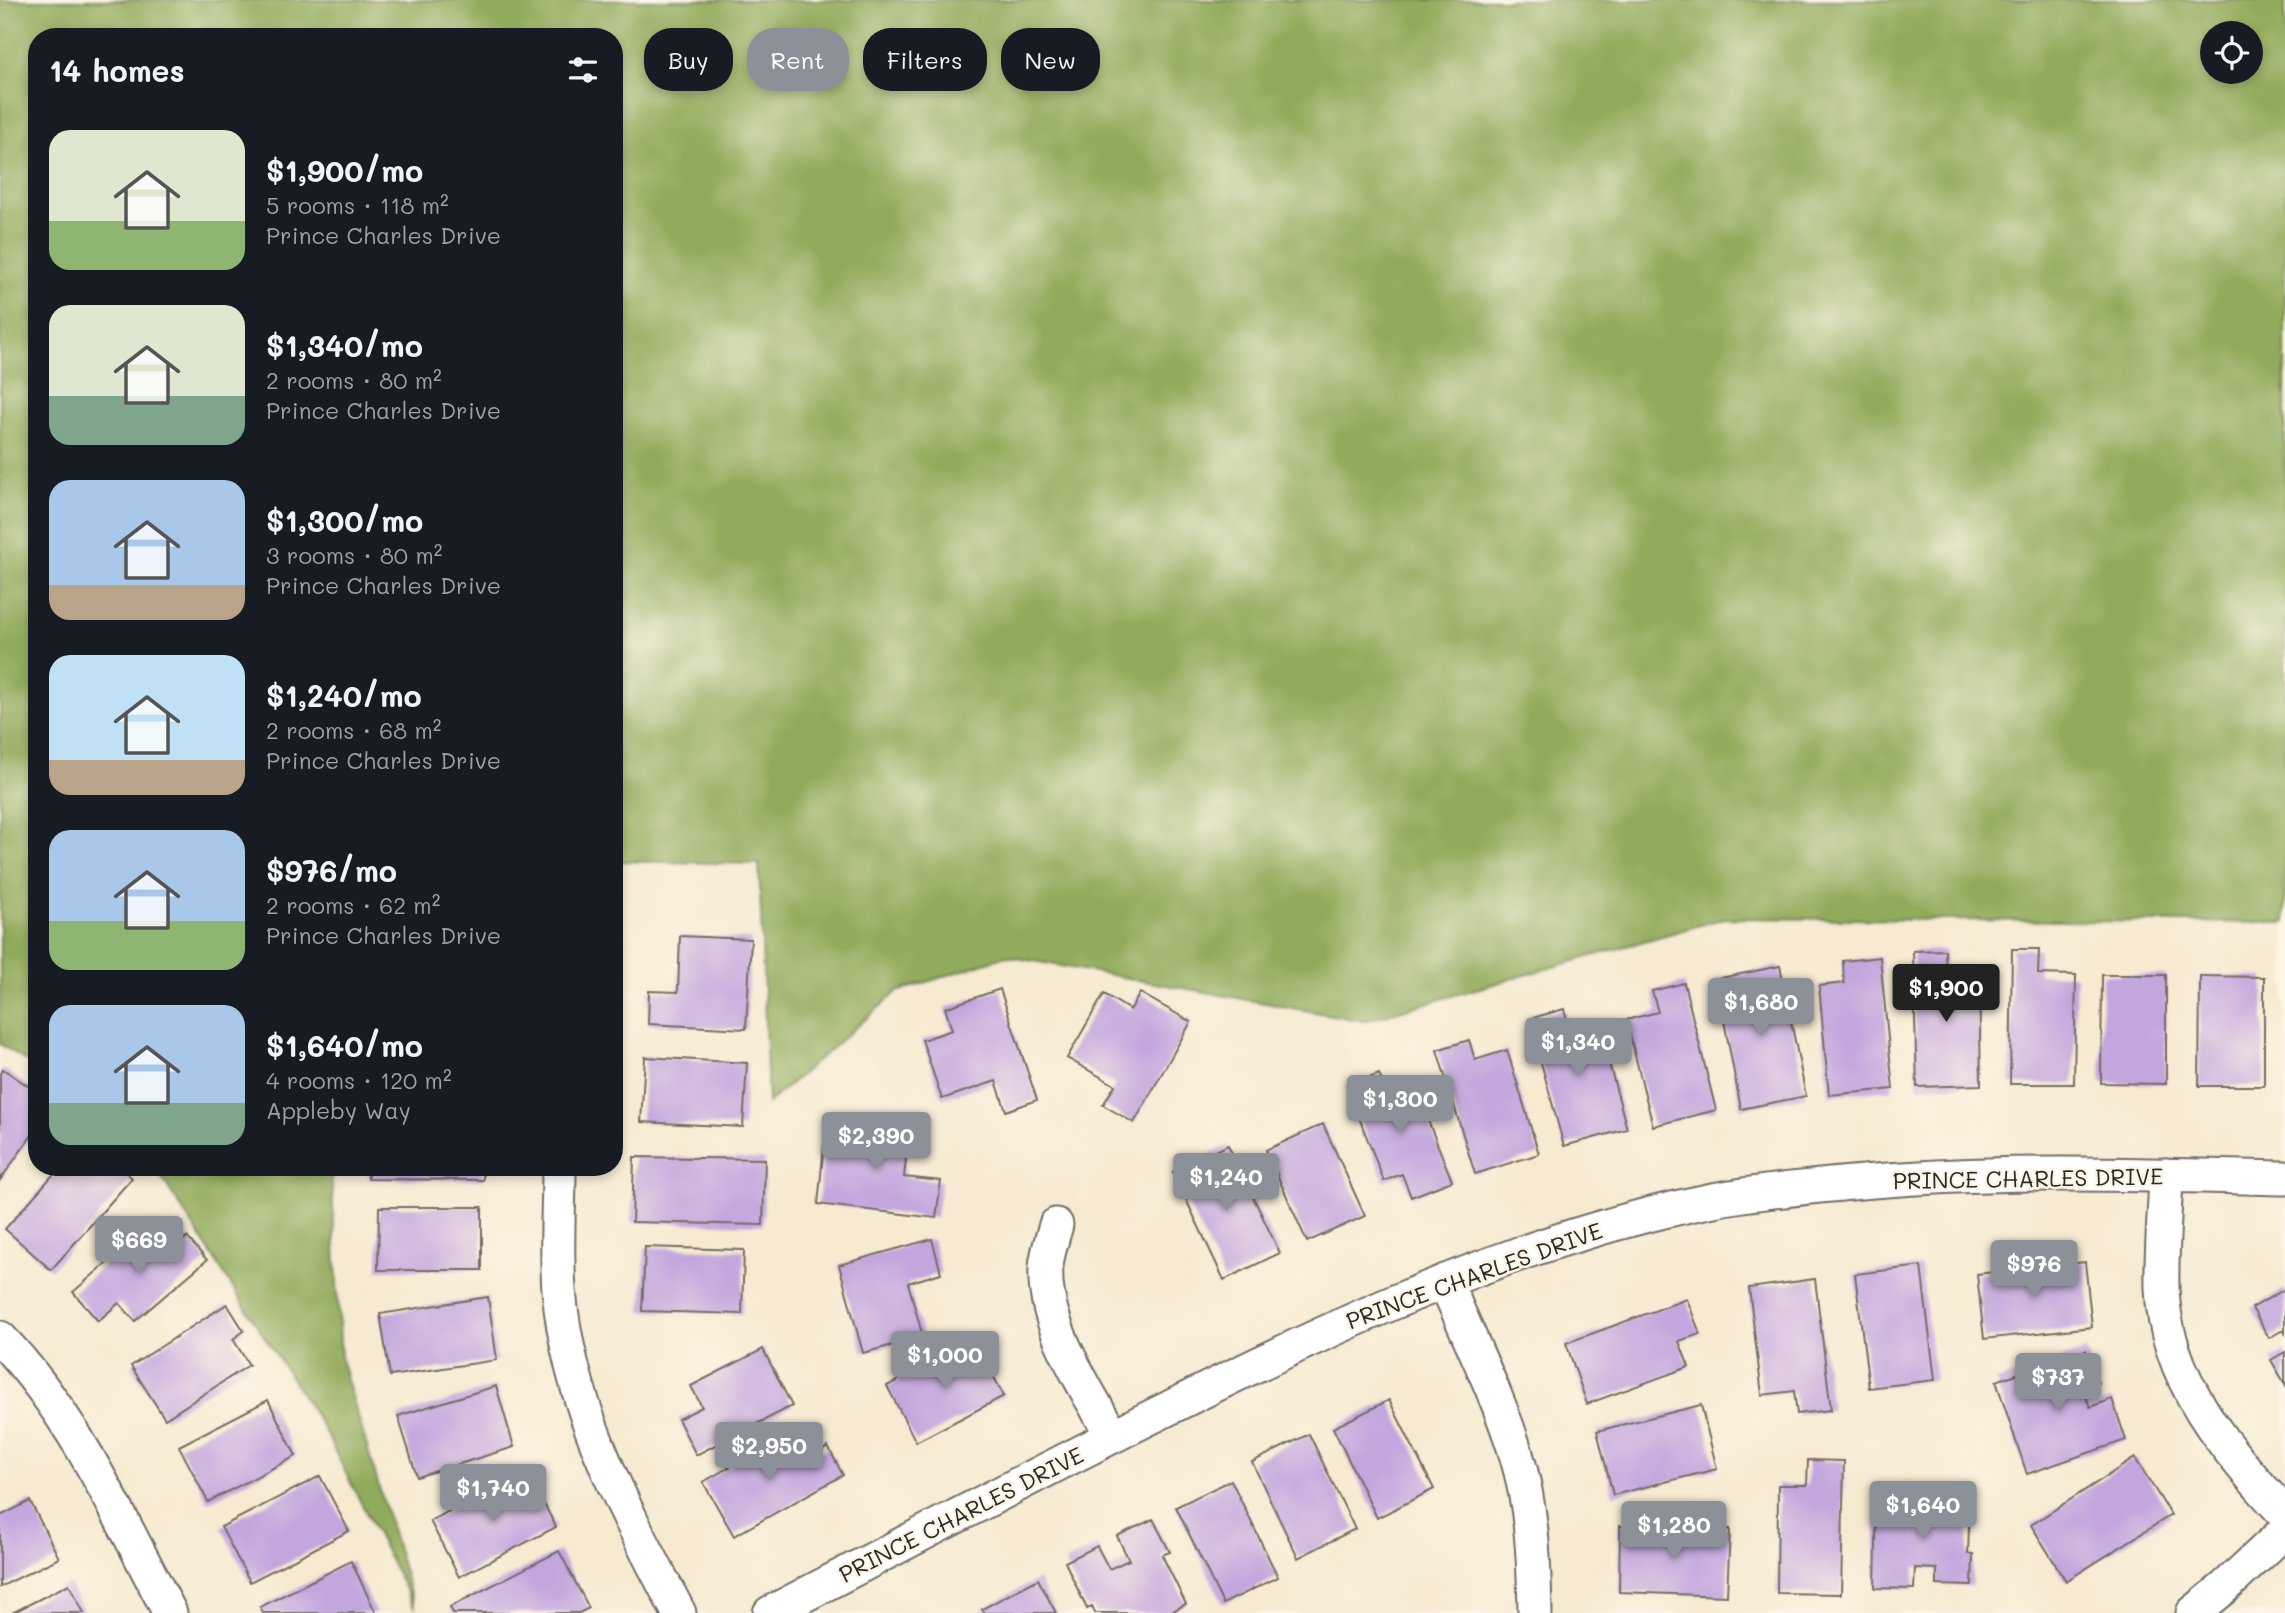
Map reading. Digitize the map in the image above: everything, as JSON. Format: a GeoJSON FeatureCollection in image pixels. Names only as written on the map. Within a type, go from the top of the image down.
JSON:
{"type":"FeatureCollection","features":[{"type":"Feature","properties":{"kind":"street","name":"PRINCE CHARLES DRIVE"},"geometry":{"type":"LineString","coordinates":[[770,1613],[1112,1436],[1308,1339],[1445,1281],[1563,1238],[1642,1216],[1717,1200],[1874,1181],[2014,1173],[2285,1178]]}},
{"type":"Feature","properties":{"kind":"street"},"geometry":{"type":"LineString","coordinates":[[2166,1175],[2162,1289],[2167,1328],[2180,1368],[2214,1432],[2237,1462],[2285,1514]]}},
{"type":"Feature","properties":{"kind":"street"},"geometry":{"type":"LineString","coordinates":[[559,1176],[559,1290],[583,1408],[611,1480],[679,1613]]}},
{"type":"Feature","properties":{"kind":"street"},"geometry":{"type":"LineString","coordinates":[[1056,1225],[1046,1266],[1047,1295],[1054,1325],[1112,1436]]}},
{"type":"Feature","properties":{"kind":"street"},"geometry":{"type":"LineString","coordinates":[[1445,1281],[1516,1455],[1526,1497],[1533,1548],[1535,1613]]}},
{"type":"Feature","properties":{"kind":"street"},"geometry":{"type":"LineString","coordinates":[[0,1338],[43,1389],[86,1457],[170,1613]]}},
{"type":"Feature","properties":{"kind":"street"},"geometry":{"type":"LineString","coordinates":[[2193,1613],[2285,1531]]}},
{"type":"Feature","properties":{"kind":"green space"},"geometry":{"type":"Polygon","coordinates":[[[0,0],[2285,0],[2285,923],[1725,918],[1364,1021],[1006,956],[897,992],[768,1103],[759,864],[623,861],[623,28],[28,28],[28,1062],[0,1044],[0,0]]]}},
{"type":"Feature","properties":{"kind":"green space"},"geometry":{"type":"Polygon","coordinates":[[[161,1176],[331,1176],[341,1359],[415,1609],[322,1426],[161,1176]]]}},
{"type":"Feature","properties":{"kind":"building"},"geometry":{"type":"Polygon","coordinates":[[[680,936],[751,939],[746,1029],[648,1024],[649,991],[678,992],[680,936]]]}},
{"type":"Feature","properties":{"kind":"building"},"geometry":{"type":"Polygon","coordinates":[[[2012,949],[2039,949],[2038,974],[2076,975],[2074,1084],[2010,1084],[2012,949]]]}},
{"type":"Feature","properties":{"kind":"building"},"geometry":{"type":"Polygon","coordinates":[[[1945,950],[1946,976],[1979,975],[1981,1085],[1917,1087],[1913,951],[1945,950]]]}},
{"type":"Feature","properties":{"kind":"building"},"geometry":{"type":"Polygon","coordinates":[[[1880,957],[1893,1089],[1829,1095],[1819,986],[1844,983],[1843,961],[1880,957]]]}},
{"type":"Feature","properties":{"kind":"building"},"geometry":{"type":"Polygon","coordinates":[[[1780,966],[1806,1096],[1741,1109],[1716,979],[1780,966]]]}},
{"type":"Feature","properties":{"kind":"building"},"geometry":{"type":"Polygon","coordinates":[[[2102,975],[2166,975],[2166,1084],[2101,1083],[2102,975]]]}},
{"type":"Feature","properties":{"kind":"building"},"geometry":{"type":"Polygon","coordinates":[[[2200,976],[2264,977],[2264,1086],[2199,1086],[2200,976]]]}},
{"type":"Feature","properties":{"kind":"building"},"geometry":{"type":"Polygon","coordinates":[[[1684,983],[1716,1110],[1653,1126],[1626,1020],[1658,1012],[1652,991],[1684,983]]]}},
{"type":"Feature","properties":{"kind":"building"},"geometry":{"type":"Polygon","coordinates":[[[1000,989],[1037,1100],[1006,1111],[996,1081],[942,1099],[922,1040],[952,1030],[945,1008],[1000,989]]]}},
{"type":"Feature","properties":{"kind":"building"},"geometry":{"type":"Polygon","coordinates":[[[1140,993],[1191,1022],[1134,1123],[1103,1105],[1115,1085],[1067,1058],[1104,994],[1130,1010],[1140,993]]]}},
{"type":"Feature","properties":{"kind":"building"},"geometry":{"type":"Polygon","coordinates":[[[1564,1009],[1570,1031],[1598,1023],[1627,1129],[1564,1146],[1529,1019],[1564,1009]]]}},
{"type":"Feature","properties":{"kind":"building"},"geometry":{"type":"Polygon","coordinates":[[[1469,1040],[1475,1060],[1507,1050],[1539,1154],[1475,1174],[1437,1050],[1469,1040]]]}},
{"type":"Feature","properties":{"kind":"building"},"geometry":{"type":"Polygon","coordinates":[[[645,1057],[747,1063],[743,1127],[641,1122],[645,1057]]]}},
{"type":"Feature","properties":{"kind":"building"},"geometry":{"type":"Polygon","coordinates":[[[3,1069],[28,1086],[28,1141],[0,1180],[0,1073],[3,1069]]]}},
{"type":"Feature","properties":{"kind":"building"},"geometry":{"type":"Polygon","coordinates":[[[1379,1074],[1387,1094],[1413,1083],[1452,1181],[1411,1197],[1402,1174],[1384,1181],[1347,1087],[1379,1074]]]}},
{"type":"Feature","properties":{"kind":"building"},"geometry":{"type":"Polygon","coordinates":[[[851,1116],[910,1124],[904,1177],[941,1181],[936,1218],[818,1204],[824,1145],[847,1148],[851,1116]]]}},
{"type":"Feature","properties":{"kind":"building"},"geometry":{"type":"Polygon","coordinates":[[[1323,1124],[1365,1216],[1307,1242],[1266,1150],[1323,1124]]]}},
{"type":"Feature","properties":{"kind":"building"},"geometry":{"type":"Polygon","coordinates":[[[1228,1145],[1280,1253],[1224,1280],[1173,1172],[1228,1145]]]}},
{"type":"Feature","properties":{"kind":"building"},"geometry":{"type":"Polygon","coordinates":[[[634,1157],[765,1159],[763,1225],[632,1222],[634,1157]]]}},
{"type":"Feature","properties":{"kind":"building"},"geometry":{"type":"Polygon","coordinates":[[[52,1176],[132,1178],[51,1270],[5,1229],[52,1176]]]}},
{"type":"Feature","properties":{"kind":"building"},"geometry":{"type":"Polygon","coordinates":[[[368,1176],[483,1176],[483,1180],[368,1179],[368,1176]]]}},
{"type":"Feature","properties":{"kind":"building"},"geometry":{"type":"Polygon","coordinates":[[[379,1207],[482,1207],[482,1270],[378,1270],[379,1207]]]}},
{"type":"Feature","properties":{"kind":"building"},"geometry":{"type":"Polygon","coordinates":[[[151,1225],[172,1250],[187,1237],[207,1260],[135,1321],[119,1303],[98,1321],[73,1292],[151,1225]]]}},
{"type":"Feature","properties":{"kind":"building"},"geometry":{"type":"Polygon","coordinates":[[[932,1239],[941,1273],[908,1283],[923,1337],[863,1353],[839,1265],[932,1239]]]}},
{"type":"Feature","properties":{"kind":"building"},"geometry":{"type":"Polygon","coordinates":[[[645,1247],[744,1250],[742,1314],[642,1311],[645,1247]]]}},
{"type":"Feature","properties":{"kind":"building"},"geometry":{"type":"Polygon","coordinates":[[[2085,1262],[2092,1327],[1984,1339],[1977,1274],[2085,1262]]]}},
{"type":"Feature","properties":{"kind":"building"},"geometry":{"type":"Polygon","coordinates":[[[1921,1266],[1935,1380],[1869,1388],[1855,1274],[1921,1266]]]}},
{"type":"Feature","properties":{"kind":"building"},"geometry":{"type":"Polygon","coordinates":[[[1815,1279],[1831,1410],[1797,1414],[1794,1391],[1762,1395],[1749,1288],[1815,1279]]]}},
{"type":"Feature","properties":{"kind":"building"},"geometry":{"type":"Polygon","coordinates":[[[2285,1289],[2285,1333],[2283,1330],[2269,1338],[2252,1308],[2285,1289]]]}},
{"type":"Feature","properties":{"kind":"building"},"geometry":{"type":"Polygon","coordinates":[[[488,1297],[497,1360],[390,1376],[380,1314],[488,1297]]]}},
{"type":"Feature","properties":{"kind":"building"},"geometry":{"type":"Polygon","coordinates":[[[1687,1299],[1700,1334],[1679,1341],[1689,1367],[1587,1404],[1566,1343],[1687,1299]]]}},
{"type":"Feature","properties":{"kind":"building"},"geometry":{"type":"Polygon","coordinates":[[[227,1304],[244,1331],[233,1339],[249,1365],[165,1419],[131,1366],[227,1304]]]}},
{"type":"Feature","properties":{"kind":"building"},"geometry":{"type":"Polygon","coordinates":[[[974,1340],[1004,1396],[916,1442],[887,1386],[974,1340]]]}},
{"type":"Feature","properties":{"kind":"building"},"geometry":{"type":"Polygon","coordinates":[[[763,1349],[792,1406],[696,1455],[678,1419],[702,1407],[691,1386],[763,1349]]]}},
{"type":"Feature","properties":{"kind":"building"},"geometry":{"type":"Polygon","coordinates":[[[2086,1350],[2098,1383],[2083,1389],[2090,1407],[2112,1399],[2126,1440],[2027,1474],[1996,1381],[2086,1350]]]}},
{"type":"Feature","properties":{"kind":"building"},"geometry":{"type":"Polygon","coordinates":[[[2285,1352],[2285,1384],[2271,1360],[2285,1352]]]}},
{"type":"Feature","properties":{"kind":"building"},"geometry":{"type":"Polygon","coordinates":[[[496,1386],[514,1447],[417,1477],[398,1416],[496,1386]]]}},
{"type":"Feature","properties":{"kind":"building"},"geometry":{"type":"Polygon","coordinates":[[[268,1400],[296,1456],[208,1502],[179,1446],[268,1400]]]}},
{"type":"Feature","properties":{"kind":"building"},"geometry":{"type":"Polygon","coordinates":[[[1389,1400],[1434,1489],[1377,1518],[1333,1428],[1389,1400]]]}},
{"type":"Feature","properties":{"kind":"building"},"geometry":{"type":"Polygon","coordinates":[[[1701,1405],[1717,1469],[1613,1495],[1597,1431],[1701,1405]]]}},
{"type":"Feature","properties":{"kind":"building"},"geometry":{"type":"Polygon","coordinates":[[[791,1432],[807,1459],[828,1447],[843,1475],[734,1536],[703,1482],[791,1432]]]}},
{"type":"Feature","properties":{"kind":"building"},"geometry":{"type":"Polygon","coordinates":[[[1309,1434],[1355,1529],[1298,1558],[1252,1462],[1309,1434]]]}},
{"type":"Feature","properties":{"kind":"building"},"geometry":{"type":"Polygon","coordinates":[[[2135,1458],[2171,1515],[2066,1581],[2031,1525],[2135,1458]]]}},
{"type":"Feature","properties":{"kind":"building"},"geometry":{"type":"Polygon","coordinates":[[[1808,1460],[1844,1461],[1841,1594],[1777,1593],[1778,1485],[1807,1485],[1808,1460]]]}},
{"type":"Feature","properties":{"kind":"building"},"geometry":{"type":"Polygon","coordinates":[[[527,1471],[556,1527],[459,1577],[430,1521],[527,1471]]]}},
{"type":"Feature","properties":{"kind":"building"},"geometry":{"type":"Polygon","coordinates":[[[320,1476],[349,1531],[250,1582],[221,1527],[320,1476]]]}},
{"type":"Feature","properties":{"kind":"building"},"geometry":{"type":"Polygon","coordinates":[[[1231,1480],[1278,1577],[1223,1604],[1176,1507],[1231,1480]]]}},
{"type":"Feature","properties":{"kind":"building"},"geometry":{"type":"Polygon","coordinates":[[[1877,1498],[1970,1499],[1968,1554],[1973,1554],[1972,1586],[1937,1585],[1937,1569],[1915,1568],[1914,1589],[1875,1588],[1877,1498]]]}},
{"type":"Feature","properties":{"kind":"building"},"geometry":{"type":"Polygon","coordinates":[[[30,1501],[59,1558],[0,1587],[0,1516],[30,1501]]]}},
{"type":"Feature","properties":{"kind":"building"},"geometry":{"type":"Polygon","coordinates":[[[1153,1519],[1170,1552],[1162,1555],[1186,1604],[1169,1613],[1095,1613],[1092,1606],[1087,1609],[1065,1562],[1097,1546],[1109,1569],[1129,1560],[1117,1536],[1153,1519]]]}},
{"type":"Feature","properties":{"kind":"building"},"geometry":{"type":"Polygon","coordinates":[[[1620,1526],[1730,1529],[1727,1596],[1619,1592],[1620,1526]]]}},
{"type":"Feature","properties":{"kind":"building"},"geometry":{"type":"Polygon","coordinates":[[[559,1551],[589,1608],[579,1613],[453,1613],[450,1607],[559,1551]]]}},
{"type":"Feature","properties":{"kind":"building"},"geometry":{"type":"Polygon","coordinates":[[[351,1561],[376,1613],[263,1613],[260,1607],[351,1561]]]}},
{"type":"Feature","properties":{"kind":"building"},"geometry":{"type":"Polygon","coordinates":[[[1038,1579],[1056,1613],[985,1613],[982,1609],[1038,1579]]]}},
{"type":"Feature","properties":{"kind":"building"},"geometry":{"type":"Polygon","coordinates":[[[69,1584],[84,1613],[12,1613],[69,1584]]]}}]}
